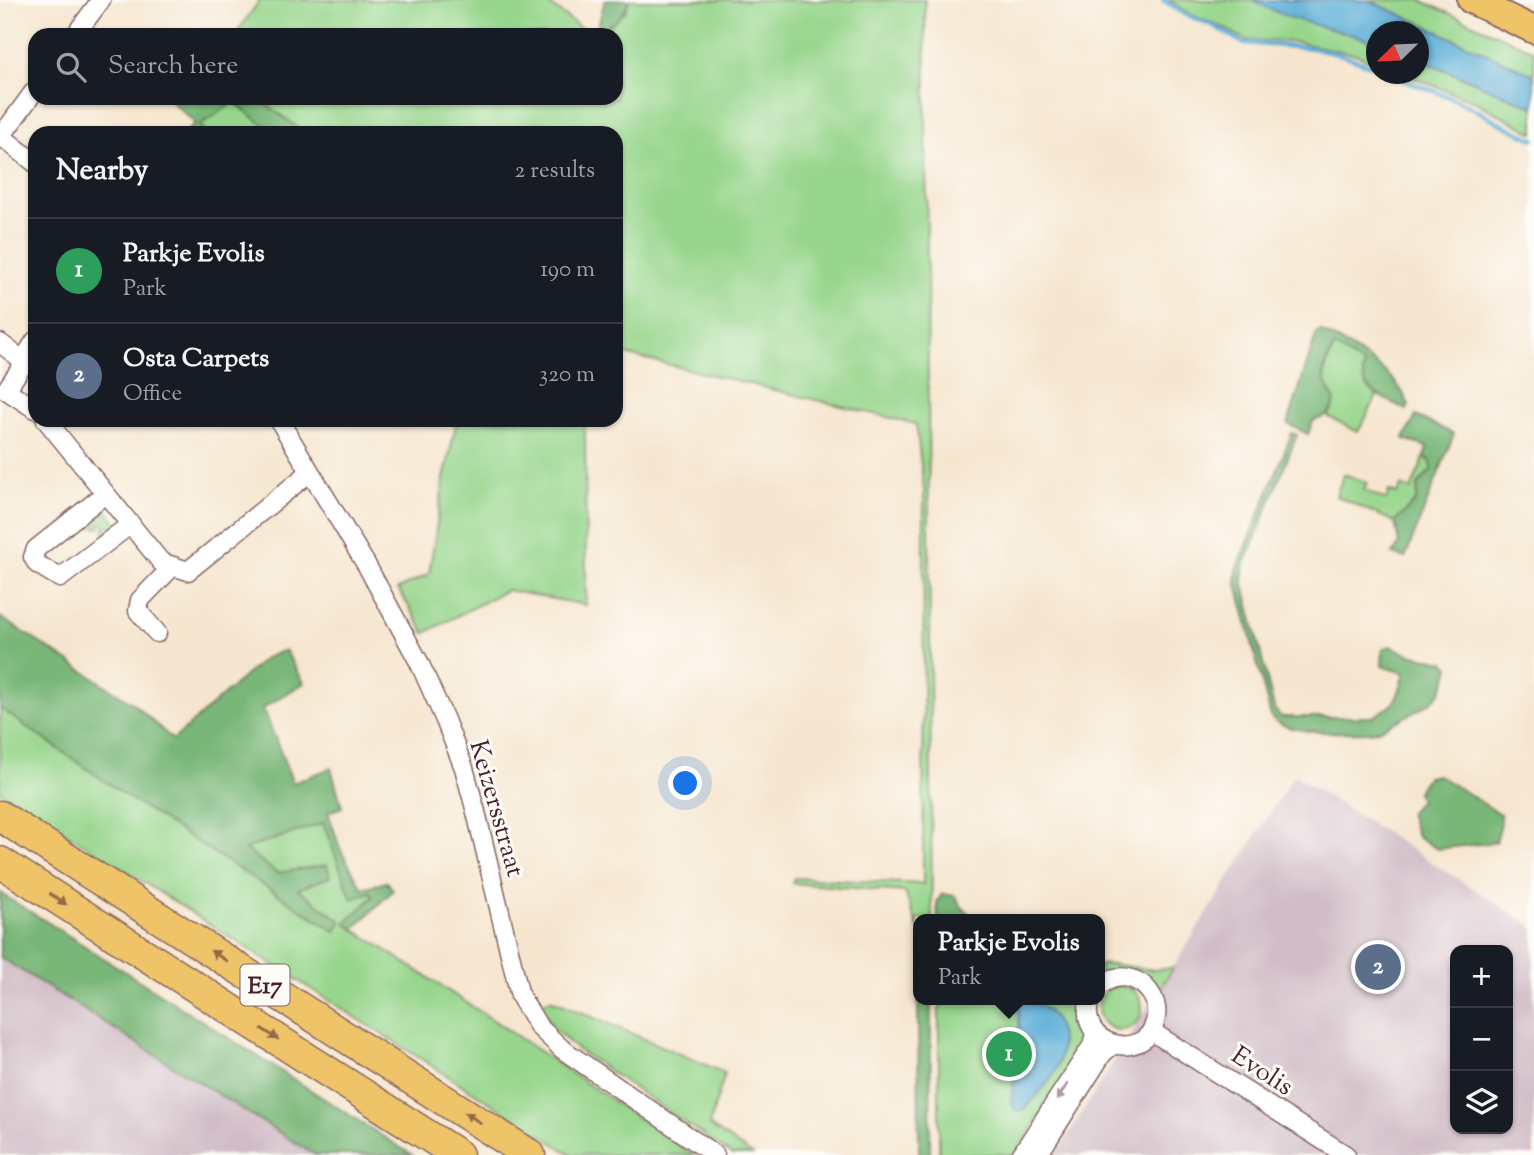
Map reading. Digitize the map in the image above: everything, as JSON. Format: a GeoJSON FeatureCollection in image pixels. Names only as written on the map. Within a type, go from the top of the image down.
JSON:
{"type":"FeatureCollection","features":[{"type":"Feature","properties":{"kind":"highway","name":"E17"},"geometry":{"type":"LineString","coordinates":[[0,816],[530,1155]]}},
{"type":"Feature","properties":{"kind":"highway","name":"E17"},"geometry":{"type":"LineString","coordinates":[[0,862],[458,1155]]}},
{"type":"Feature","properties":{"kind":"main road"},"geometry":{"type":"LineString","coordinates":[[1471,0],[1534,30]]}},
{"type":"Feature","properties":{"kind":"street"},"geometry":{"type":"LineString","coordinates":[[80,28],[101,0]]}},
{"type":"Feature","properties":{"kind":"street"},"geometry":{"type":"LineString","coordinates":[[28,100],[1,137],[28,158]]}},
{"type":"Feature","properties":{"kind":"street"},"geometry":{"type":"LineString","coordinates":[[0,343],[25,362]]}},
{"type":"Feature","properties":{"kind":"street"},"geometry":{"type":"LineString","coordinates":[[28,352],[25,362],[3,394],[28,406]]}},
{"type":"Feature","properties":{"kind":"street"},"geometry":{"type":"LineString","coordinates":[[52,427],[161,562],[187,570],[310,472]]}},
{"type":"Feature","properties":{"kind":"street","name":"Keizersstraat"},"geometry":{"type":"LineString","coordinates":[[283,427],[367,566],[413,650],[445,720],[464,768],[476,812],[520,996],[539,1027],[562,1049],[715,1155]]}},
{"type":"Feature","properties":{"kind":"street"},"geometry":{"type":"LineString","coordinates":[[105,494],[36,549],[33,557],[37,564],[60,578],[131,524]]}},
{"type":"Feature","properties":{"kind":"street"},"geometry":{"type":"LineString","coordinates":[[157,633],[138,611],[140,600],[173,566]]}},
{"type":"Feature","properties":{"kind":"street"},"geometry":{"type":"LineString","coordinates":[[1089,1005],[1088,1019],[1095,1033],[1113,1045],[1129,1046],[1142,1040],[1151,1031],[1155,1021],[1156,1004],[1148,988],[1130,978],[1113,978],[1105,982]]}},
{"type":"Feature","properties":{"kind":"street","name":"Evolis"},"geometry":{"type":"LineString","coordinates":[[1151,1031],[1346,1155]]}},
{"type":"Feature","properties":{"kind":"street"},"geometry":{"type":"LineString","coordinates":[[1021,1155],[1092,1046],[1095,1033]]}},
{"type":"Feature","properties":{"kind":"street"},"geometry":{"type":"LineString","coordinates":[[1038,1155],[1103,1054],[1113,1045]]}},
{"type":"Feature","properties":{"kind":"shaded area"},"geometry":{"type":"Polygon","coordinates":[[[1294,775],[1534,927],[1534,1155],[1055,1155],[1294,775]]]}},
{"type":"Feature","properties":{"kind":"shaded area"},"geometry":{"type":"Polygon","coordinates":[[[0,957],[315,1155],[0,1155],[0,957]]]}},
{"type":"Feature","properties":{"kind":"green space"},"geometry":{"type":"Polygon","coordinates":[[[260,0],[543,0],[581,28],[240,28],[260,0]]]}},
{"type":"Feature","properties":{"kind":"green space"},"geometry":{"type":"Polygon","coordinates":[[[605,0],[629,0],[617,20],[608,26],[598,28],[605,0]]]}},
{"type":"Feature","properties":{"kind":"green space"},"geometry":{"type":"Polygon","coordinates":[[[629,0],[925,0],[932,914],[913,915],[905,892],[792,883],[794,878],[923,884],[924,490],[916,424],[623,354],[623,126],[295,126],[267,105],[623,105],[623,28],[603,28],[626,11],[629,0]]]}},
{"type":"Feature","properties":{"kind":"green space"},"geometry":{"type":"Polygon","coordinates":[[[1169,0],[1253,0],[1261,5],[1366,39],[1366,59],[1296,42],[1246,40],[1194,16],[1169,0]]]}},
{"type":"Feature","properties":{"kind":"green space"},"geometry":{"type":"Polygon","coordinates":[[[1368,0],[1420,0],[1534,51],[1534,75],[1429,28],[1429,21],[1414,21],[1368,0]]]}},
{"type":"Feature","properties":{"kind":"green space"},"geometry":{"type":"Polygon","coordinates":[[[1429,63],[1534,107],[1534,133],[1472,100],[1429,84],[1429,63]]]}},
{"type":"Feature","properties":{"kind":"green space"},"geometry":{"type":"Polygon","coordinates":[[[176,105],[230,105],[201,126],[192,126],[195,123],[176,105]]]}},
{"type":"Feature","properties":{"kind":"green space"},"geometry":{"type":"Polygon","coordinates":[[[230,105],[238,105],[265,126],[199,126],[230,105]]]}},
{"type":"Feature","properties":{"kind":"green space"},"geometry":{"type":"Polygon","coordinates":[[[238,105],[267,105],[295,126],[265,126],[238,105]]]}},
{"type":"Feature","properties":{"kind":"green space"},"geometry":{"type":"Polygon","coordinates":[[[1321,331],[1383,370],[1403,393],[1409,406],[1406,410],[1375,394],[1365,382],[1364,365],[1334,346],[1324,368],[1326,385],[1335,401],[1331,409],[1324,417],[1313,421],[1308,434],[1288,424],[1317,332],[1321,331]]]}},
{"type":"Feature","properties":{"kind":"green space"},"geometry":{"type":"Polygon","coordinates":[[[1334,346],[1364,365],[1365,382],[1377,396],[1358,432],[1327,416],[1332,411],[1325,385],[1325,372],[1334,346]]]}},
{"type":"Feature","properties":{"kind":"green space"},"geometry":{"type":"Polygon","coordinates":[[[1416,416],[1454,434],[1405,558],[1393,554],[1399,544],[1395,522],[1416,501],[1418,485],[1432,469],[1430,460],[1424,458],[1427,447],[1404,439],[1416,416]]]}},
{"type":"Feature","properties":{"kind":"green space"},"geometry":{"type":"Polygon","coordinates":[[[455,427],[585,427],[586,605],[506,590],[425,633],[398,589],[429,574],[455,427]]]}},
{"type":"Feature","properties":{"kind":"green space"},"geometry":{"type":"Polygon","coordinates":[[[1292,433],[1297,435],[1243,569],[1243,581],[1274,708],[1283,717],[1372,717],[1391,706],[1398,695],[1405,673],[1382,666],[1383,649],[1390,646],[1405,653],[1445,662],[1450,667],[1443,687],[1433,700],[1374,731],[1302,730],[1278,723],[1271,717],[1236,580],[1237,570],[1292,433]]]}},
{"type":"Feature","properties":{"kind":"green space"},"geometry":{"type":"Polygon","coordinates":[[[1424,458],[1430,460],[1432,469],[1418,485],[1416,501],[1395,522],[1336,496],[1344,474],[1367,483],[1364,490],[1386,500],[1389,491],[1397,494],[1401,486],[1411,490],[1424,458]]]}},
{"type":"Feature","properties":{"kind":"green space"},"geometry":{"type":"Polygon","coordinates":[[[103,505],[117,524],[104,534],[105,524],[100,523],[100,528],[94,527],[96,510],[103,505]]]}},
{"type":"Feature","properties":{"kind":"green space"},"geometry":{"type":"Polygon","coordinates":[[[0,617],[134,704],[173,740],[265,658],[285,650],[304,683],[263,708],[293,783],[331,768],[342,807],[328,812],[340,849],[362,888],[387,882],[393,890],[354,929],[345,923],[373,897],[370,892],[352,899],[323,823],[245,849],[277,873],[327,865],[330,877],[298,889],[341,921],[336,932],[123,794],[0,708],[0,617]]]}},
{"type":"Feature","properties":{"kind":"green space"},"geometry":{"type":"Polygon","coordinates":[[[0,708],[123,794],[335,931],[341,921],[245,849],[323,823],[352,899],[370,892],[373,897],[346,924],[693,1155],[572,1155],[0,791],[0,708]]]}},
{"type":"Feature","properties":{"kind":"green space"},"geometry":{"type":"Polygon","coordinates":[[[1438,775],[1500,814],[1501,823],[1496,842],[1437,849],[1417,836],[1409,813],[1420,801],[1417,792],[1427,777],[1438,775]]]}},
{"type":"Feature","properties":{"kind":"green space"},"geometry":{"type":"Polygon","coordinates":[[[0,893],[412,1155],[315,1155],[0,957],[0,893]]]}},
{"type":"Feature","properties":{"kind":"green space"},"geometry":{"type":"Polygon","coordinates":[[[942,894],[955,896],[969,914],[938,914],[937,902],[942,894]]]}},
{"type":"Feature","properties":{"kind":"green space"},"geometry":{"type":"Polygon","coordinates":[[[1105,965],[1154,970],[1173,968],[1157,994],[1105,980],[1105,965]]]}},
{"type":"Feature","properties":{"kind":"green space"},"geometry":{"type":"Polygon","coordinates":[[[1111,987],[1129,987],[1141,999],[1141,1017],[1129,1029],[1111,1029],[1099,1017],[1098,1005],[1105,1005],[1105,991],[1111,987]]]}},
{"type":"Feature","properties":{"kind":"green space"},"geometry":{"type":"Polygon","coordinates":[[[550,999],[725,1073],[709,1125],[752,1155],[732,1155],[574,1047],[553,1027],[539,1005],[550,999]]]}},
{"type":"Feature","properties":{"kind":"green space"},"geometry":{"type":"Polygon","coordinates":[[[918,1005],[931,1005],[930,1155],[919,1155],[918,1005]]]}},
{"type":"Feature","properties":{"kind":"green space"},"geometry":{"type":"Polygon","coordinates":[[[942,1005],[1084,1005],[1087,1042],[1015,1155],[939,1155],[939,1008],[942,1005]]]}},
{"type":"Feature","properties":{"kind":"water"},"geometry":{"type":"Polygon","coordinates":[[[1253,0],[1368,0],[1414,21],[1366,21],[1366,39],[1298,20],[1253,0]]]}},
{"type":"Feature","properties":{"kind":"water"},"geometry":{"type":"Polygon","coordinates":[[[1429,28],[1534,75],[1534,107],[1429,63],[1429,28]]]}},
{"type":"Feature","properties":{"kind":"water"},"geometry":{"type":"Polygon","coordinates":[[[1018,1005],[1043,1007],[1051,1015],[1061,1036],[1059,1061],[1051,1078],[1025,1109],[1018,1111],[1011,1099],[1020,1045],[1018,1005]]]}},
{"type":"Feature","properties":{"kind":"waterway"},"geometry":{"type":"LineString","coordinates":[[1163,0],[1186,15],[1212,25],[1243,43],[1312,48],[1366,63]]}},
{"type":"Feature","properties":{"kind":"waterway"},"geometry":{"type":"LineString","coordinates":[[1415,84],[1456,100],[1534,139]]}},
{"type":"Feature","properties":{"kind":"place","name":"Osta Carpets"},"geometry":{"type":"Point","coordinates":[1378,967]}},
{"type":"Feature","properties":{"kind":"place","name":"Parkje Evolis"},"geometry":{"type":"Point","coordinates":[1009,1054]}}]}
